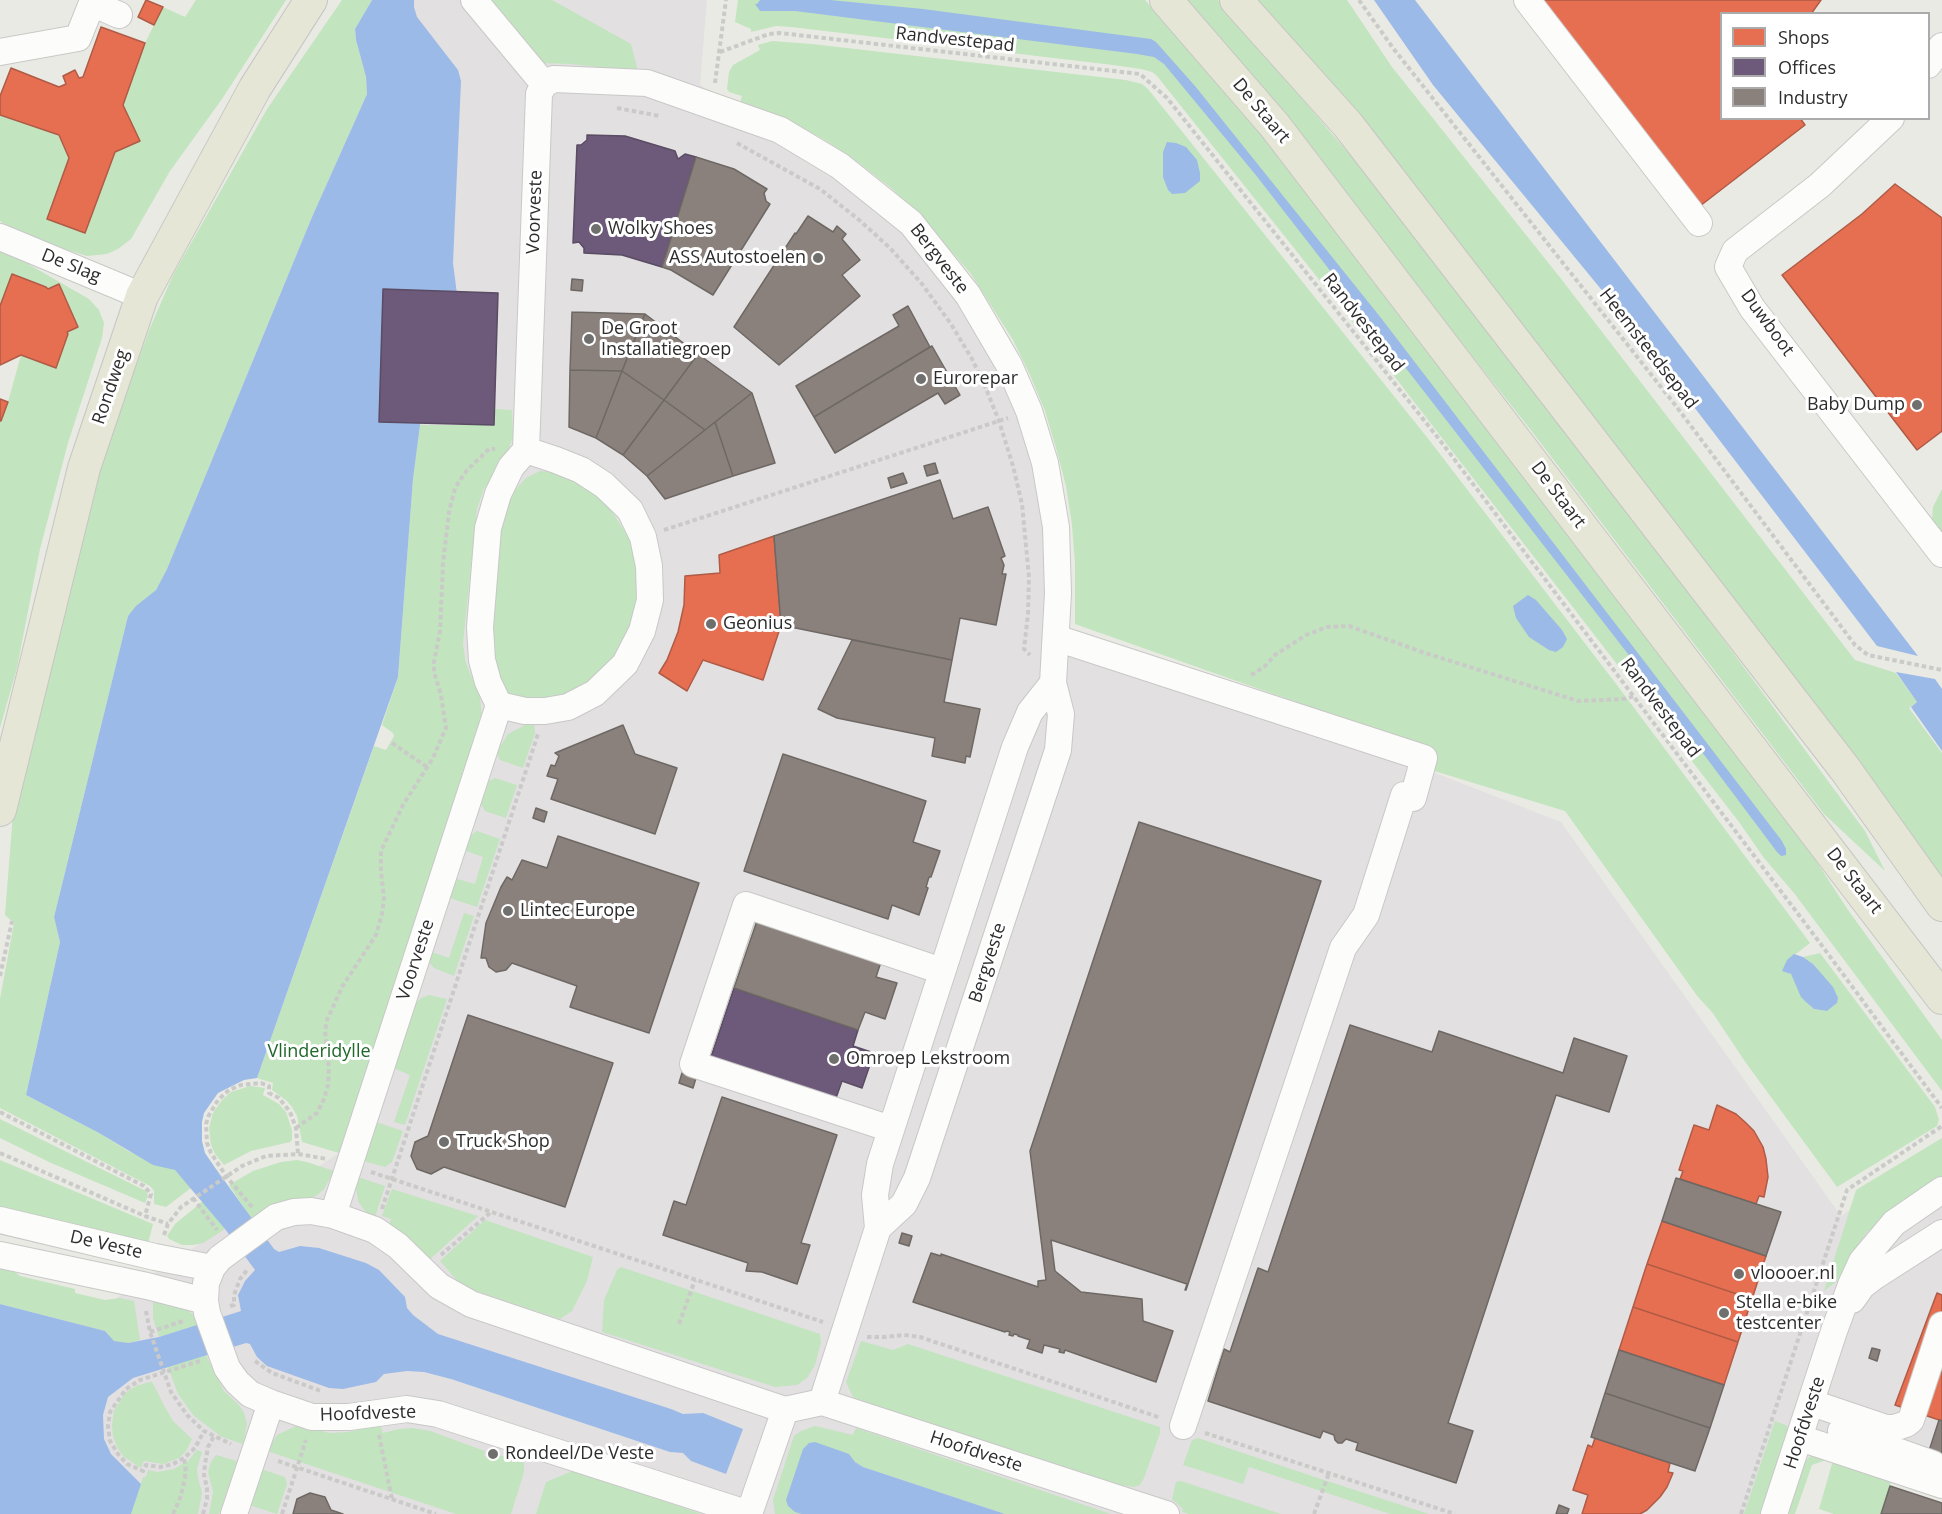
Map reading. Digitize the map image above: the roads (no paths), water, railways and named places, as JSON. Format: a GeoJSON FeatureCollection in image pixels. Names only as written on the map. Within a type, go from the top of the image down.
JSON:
{"type":"FeatureCollection","features":[{"type":"Feature","properties":{"kind":"main road","name":"Rondweg"},"geometry":{"type":"LineString","coordinates":[[0,810],[84,468],[142,296],[255,88],[311,0]]}},
{"type":"Feature","properties":{"kind":"main road","name":"De Staart"},"geometry":{"type":"LineString","coordinates":[[1166,0],[1275,126],[1942,998]]}},
{"type":"Feature","properties":{"kind":"main road"},"geometry":{"type":"LineString","coordinates":[[1236,0],[1356,134],[1838,760],[1942,905]]}},
{"type":"Feature","properties":{"kind":"street"},"geometry":{"type":"LineString","coordinates":[[474,0],[544,84]]}},
{"type":"Feature","properties":{"kind":"street"},"geometry":{"type":"LineString","coordinates":[[1527,0],[1699,223]]}},
{"type":"Feature","properties":{"kind":"street"},"geometry":{"type":"LineString","coordinates":[[0,52],[78,38],[89,1],[119,15]]}},
{"type":"Feature","properties":{"kind":"street"},"geometry":{"type":"LineString","coordinates":[[1930,64],[1942,46]]}},
{"type":"Feature","properties":{"kind":"street","name":"Bergveste"},"geometry":{"type":"LineString","coordinates":[[544,84],[554,79],[647,83],[780,130],[840,166],[911,223],[968,295],[1009,365],[1029,411],[1045,464],[1056,527],[1058,593],[1053,683],[1061,714],[1058,750],[917,1178],[904,1204],[878,1228]]}},
{"type":"Feature","properties":{"kind":"street","name":"Voorveste"},"geometry":{"type":"LineString","coordinates":[[525,450],[539,94],[544,84]]}},
{"type":"Feature","properties":{"kind":"street","name":"Duwboot"},"geometry":{"type":"LineString","coordinates":[[1889,120],[1820,184],[1735,251],[1728,267],[1752,308],[1942,554]]}},
{"type":"Feature","properties":{"kind":"street","name":"De Slag"},"geometry":{"type":"LineString","coordinates":[[0,237],[142,296]]}},
{"type":"Feature","properties":{"kind":"street"},"geometry":{"type":"LineString","coordinates":[[525,450],[580,470],[604,485],[630,510],[643,537],[649,566],[650,600],[642,631],[625,664],[595,693],[568,707],[545,711],[525,711],[499,705],[485,671],[480,627],[488,528],[498,494],[511,468],[525,450]]}},
{"type":"Feature","properties":{"kind":"street"},"geometry":{"type":"LineString","coordinates":[[1056,638],[1411,753],[1404,782],[1408,797],[1366,915],[1343,948],[1183,1426]]}},
{"type":"Feature","properties":{"kind":"street","name":"Bergveste"},"geometry":{"type":"LineString","coordinates":[[822,1402],[878,1228],[875,1195],[880,1164],[891,1129],[1015,747],[1030,712],[1053,683]]}},
{"type":"Feature","properties":{"kind":"street","name":"Voorveste"},"geometry":{"type":"LineString","coordinates":[[333,1215],[499,705]]}},
{"type":"Feature","properties":{"kind":"street"},"geometry":{"type":"LineString","coordinates":[[891,1129],[693,1064],[746,905],[942,971]]}},
{"type":"Feature","properties":{"kind":"street","name":"Hoofdveste"},"geometry":{"type":"LineString","coordinates":[[1774,1514],[1834,1331],[1862,1261],[1894,1223],[1942,1190]]}},
{"type":"Feature","properties":{"kind":"street"},"geometry":{"type":"LineString","coordinates":[[212,1268],[231,1249],[276,1217],[310,1211],[333,1215],[375,1230],[399,1246],[439,1286],[471,1304],[785,1410],[822,1402]]}},
{"type":"Feature","properties":{"kind":"street","name":"De Veste"},"geometry":{"type":"LineString","coordinates":[[0,1220],[155,1257],[212,1268]]}},
{"type":"Feature","properties":{"kind":"street","name":"Hoofdveste"},"geometry":{"type":"LineString","coordinates":[[1834,1331],[1862,1286],[1942,1233]]}},
{"type":"Feature","properties":{"kind":"street","name":"De Veste"},"geometry":{"type":"LineString","coordinates":[[0,1255],[147,1286],[206,1307]]}},
{"type":"Feature","properties":{"kind":"street","name":"Hoofdveste"},"geometry":{"type":"LineString","coordinates":[[212,1268],[206,1282],[206,1307],[221,1354],[237,1382],[250,1394],[312,1417],[349,1418],[407,1409],[438,1414],[749,1514],[785,1410]]}},
{"type":"Feature","properties":{"kind":"street"},"geometry":{"type":"LineString","coordinates":[[1935,1465],[1916,1454],[1908,1434],[1942,1325]]}},
{"type":"Feature","properties":{"kind":"street","name":"Hoofdveste"},"geometry":{"type":"LineString","coordinates":[[822,1402],[1166,1514]]}},
{"type":"Feature","properties":{"kind":"street"},"geometry":{"type":"LineString","coordinates":[[234,1514],[271,1403]]}},
{"type":"Feature","properties":{"kind":"street"},"geometry":{"type":"LineString","coordinates":[[1806,1420],[1886,1428],[1899,1427],[1911,1420]]}},
{"type":"Feature","properties":{"kind":"street"},"geometry":{"type":"LineString","coordinates":[[1806,1420],[1935,1465]]}},
{"type":"Feature","properties":{"kind":"street"},"geometry":{"type":"LineString","coordinates":[[1806,1420],[1942,1485]]}},
{"type":"Feature","properties":{"kind":"water"},"geometry":{"type":"Polygon","coordinates":[[[372,0],[414,0],[417,17],[458,70],[461,81],[453,263],[458,302],[422,392],[398,677],[257,1078],[244,1080],[218,1093],[204,1113],[202,1141],[205,1153],[274,1249],[279,1252],[300,1246],[319,1248],[366,1263],[379,1270],[405,1297],[407,1308],[413,1315],[438,1334],[683,1414],[703,1413],[743,1429],[726,1474],[691,1461],[683,1453],[670,1452],[424,1372],[407,1371],[384,1374],[376,1382],[343,1389],[329,1388],[267,1366],[257,1357],[250,1344],[246,1343],[133,1378],[108,1397],[103,1415],[104,1439],[111,1454],[141,1484],[131,1514],[0,1514],[0,1304],[105,1331],[114,1341],[128,1343],[159,1337],[241,1311],[238,1295],[245,1281],[255,1270],[225,1229],[175,1170],[153,1165],[99,1133],[26,1095],[60,942],[54,917],[128,616],[136,606],[156,590],[167,569],[312,217],[367,94],[366,77],[355,29],[372,0]]]}},
{"type":"Feature","properties":{"kind":"water"},"geometry":{"type":"Polygon","coordinates":[[[760,0],[830,0],[923,9],[1151,39],[1156,42],[1195,86],[1381,318],[1782,841],[1786,855],[1781,856],[1777,852],[1642,672],[1255,174],[1164,64],[1154,57],[1137,54],[795,11],[760,11],[755,4],[760,0]]]}},
{"type":"Feature","properties":{"kind":"water"},"geometry":{"type":"Polygon","coordinates":[[[1374,0],[1415,0],[1918,656],[1877,646],[1642,339],[1433,85],[1374,0]]]}},
{"type":"Feature","properties":{"kind":"water"},"geometry":{"type":"Polygon","coordinates":[[[1167,142],[1186,147],[1197,160],[1200,181],[1185,193],[1172,194],[1163,177],[1163,152],[1167,142]]]}},
{"type":"Feature","properties":{"kind":"water"},"geometry":{"type":"Polygon","coordinates":[[[1528,595],[1536,600],[1567,639],[1563,647],[1556,652],[1529,637],[1516,618],[1513,606],[1528,595]]]}},
{"type":"Feature","properties":{"kind":"water"},"geometry":{"type":"Polygon","coordinates":[[[1896,672],[1935,679],[1942,689],[1942,751],[1911,707],[1917,702],[1896,672]]]}},
{"type":"Feature","properties":{"kind":"water"},"geometry":{"type":"Polygon","coordinates":[[[1794,954],[1813,964],[1833,987],[1838,998],[1837,1003],[1827,1011],[1814,1009],[1807,1003],[1801,997],[1791,974],[1782,971],[1787,960],[1794,954]]]}},
{"type":"Feature","properties":{"kind":"water"},"geometry":{"type":"Polygon","coordinates":[[[815,1442],[849,1454],[863,1467],[1005,1514],[801,1514],[795,1512],[788,1506],[786,1500],[803,1449],[809,1443],[815,1442]]]}},
{"type":"Feature","properties":{"kind":"place","name":"Wolky Shoes"},"geometry":{"type":"Point","coordinates":[596,229]}},
{"type":"Feature","properties":{"kind":"place","name":"ASS Autostoelen"},"geometry":{"type":"Point","coordinates":[818,258]}},
{"type":"Feature","properties":{"kind":"place","name":"De Groot Installatiegroep"},"geometry":{"type":"Point","coordinates":[589,339]}},
{"type":"Feature","properties":{"kind":"place","name":"Eurorepar"},"geometry":{"type":"Point","coordinates":[921,379]}},
{"type":"Feature","properties":{"kind":"place","name":"Baby Dump"},"geometry":{"type":"Point","coordinates":[1917,405]}},
{"type":"Feature","properties":{"kind":"place","name":"Geonius"},"geometry":{"type":"Point","coordinates":[711,624]}},
{"type":"Feature","properties":{"kind":"place","name":"Lintec Europe"},"geometry":{"type":"Point","coordinates":[508,911]}},
{"type":"Feature","properties":{"kind":"place","name":"Omroep Lekstroom"},"geometry":{"type":"Point","coordinates":[834,1059]}},
{"type":"Feature","properties":{"kind":"place","name":"Truck Shop"},"geometry":{"type":"Point","coordinates":[444,1142]}},
{"type":"Feature","properties":{"kind":"place","name":"vloooer.nl"},"geometry":{"type":"Point","coordinates":[1739,1274]}},
{"type":"Feature","properties":{"kind":"place","name":"Stella e-bike testcenter"},"geometry":{"type":"Point","coordinates":[1724,1313]}},
{"type":"Feature","properties":{"kind":"place","name":"Rondeel/De Veste"},"geometry":{"type":"Point","coordinates":[493,1454]}},
{"type":"Feature","properties":{"kind":"park label","name":"Vlinderidylle"},"geometry":{"type":"Point","coordinates":[319,1052]}}]}
